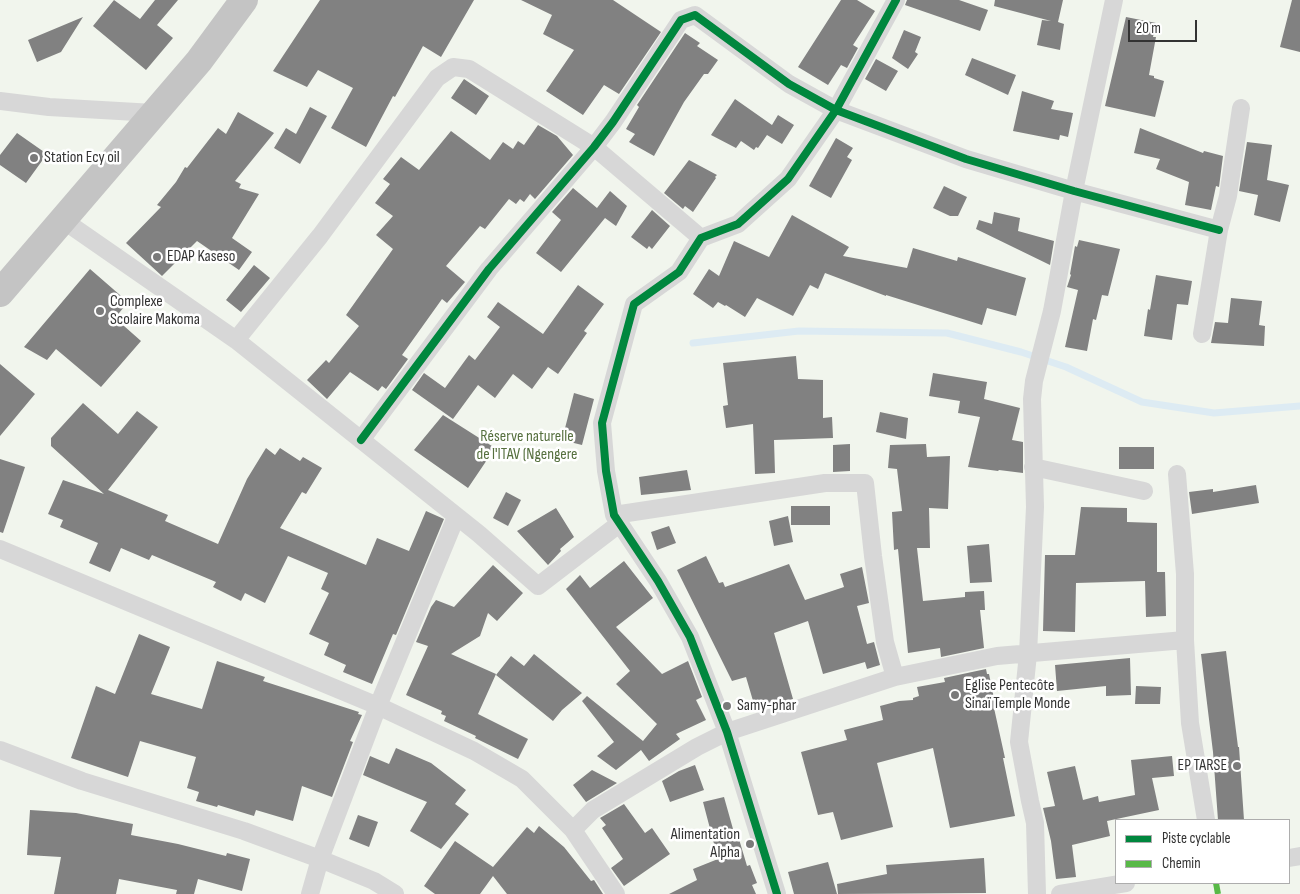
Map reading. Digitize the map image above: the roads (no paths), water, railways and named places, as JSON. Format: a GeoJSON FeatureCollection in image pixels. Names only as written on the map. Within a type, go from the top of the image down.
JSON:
{"type":"FeatureCollection","features":[{"type":"Feature","properties":{"kind":"highway"},"geometry":{"type":"LineString","coordinates":[[0,293],[199,61],[244,0]]}},
{"type":"Feature","properties":{"kind":"street"},"geometry":{"type":"LineString","coordinates":[[777,894],[727,732],[690,637],[658,581],[616,519],[606,472],[602,423],[634,304],[679,272],[701,238],[738,224],[788,179],[836,110],[896,0]]}},
{"type":"Feature","properties":{"kind":"street"},"geometry":{"type":"LineString","coordinates":[[1037,894],[1035,824],[1019,742],[1028,654],[1035,506],[1032,399],[1034,381],[1052,311],[1074,191],[1114,0]]}},
{"type":"Feature","properties":{"kind":"street"},"geometry":{"type":"LineString","coordinates":[[361,440],[489,269],[594,147],[613,122],[681,20],[695,15],[789,84],[836,110],[966,159],[1074,191],[1219,230]]}},
{"type":"Feature","properties":{"kind":"street"},"geometry":{"type":"LineString","coordinates":[[236,340],[320,236],[437,78],[453,67],[469,69],[594,147],[701,238]]}},
{"type":"Feature","properties":{"kind":"street"},"geometry":{"type":"LineString","coordinates":[[0,101],[49,107],[154,113]]}},
{"type":"Feature","properties":{"kind":"street"},"geometry":{"type":"LineString","coordinates":[[1202,334],[1219,230],[1228,196],[1241,108]]}},
{"type":"Feature","properties":{"kind":"street"},"geometry":{"type":"LineString","coordinates":[[63,220],[236,340],[479,534],[538,586],[616,519],[825,484],[865,483],[873,556],[886,642],[895,678]]}},
{"type":"Feature","properties":{"kind":"street"},"geometry":{"type":"LineString","coordinates":[[1034,467],[1144,491]]}},
{"type":"Feature","properties":{"kind":"street"},"geometry":{"type":"LineString","coordinates":[[1177,474],[1186,574],[1185,640],[1190,723],[1206,819]]}},
{"type":"Feature","properties":{"kind":"street"},"geometry":{"type":"LineString","coordinates":[[310,894],[320,859],[378,706],[456,517]]}},
{"type":"Feature","properties":{"kind":"street"},"geometry":{"type":"LineString","coordinates":[[0,548],[378,706],[474,751],[522,779],[573,830],[616,894]]}},
{"type":"Feature","properties":{"kind":"street"},"geometry":{"type":"LineString","coordinates":[[573,830],[593,810],[698,747],[727,732],[895,678],[997,656],[1185,640]]}},
{"type":"Feature","properties":{"kind":"street"},"geometry":{"type":"LineString","coordinates":[[0,750],[82,781],[244,831],[374,881],[395,894]]}},
{"type":"Feature","properties":{"kind":"street"},"geometry":{"type":"LineString","coordinates":[[1060,894],[1120,884]]}},
{"type":"Feature","properties":{"kind":"waterway"},"geometry":{"type":"LineString","coordinates":[[693,343],[799,331],[947,333],[1021,352],[1066,367],[1142,402],[1214,413],[1300,406]]}},
{"type":"Feature","properties":{"kind":"place","name":"Station Ecy oil"},"geometry":{"type":"Point","coordinates":[34,158]}},
{"type":"Feature","properties":{"kind":"place","name":"EDAP Kaseso"},"geometry":{"type":"Point","coordinates":[157,257]}},
{"type":"Feature","properties":{"kind":"place","name":"Complexe Scolaire Makoma"},"geometry":{"type":"Point","coordinates":[100,311]}},
{"type":"Feature","properties":{"kind":"place","name":"Eglise Pentecôte Sinaï Temple Monde"},"geometry":{"type":"Point","coordinates":[955,695]}},
{"type":"Feature","properties":{"kind":"place","name":"Samy-phar"},"geometry":{"type":"Point","coordinates":[727,706]}},
{"type":"Feature","properties":{"kind":"place","name":"EP TARSE"},"geometry":{"type":"Point","coordinates":[1237,766]}},
{"type":"Feature","properties":{"kind":"place","name":"Alimentation Alpha"},"geometry":{"type":"Point","coordinates":[750,844]}},
{"type":"Feature","properties":{"kind":"park label","name":"Réserve naturelle de l'ITAV (Ngengere"},"geometry":{"type":"Point","coordinates":[527,446]}}]}
